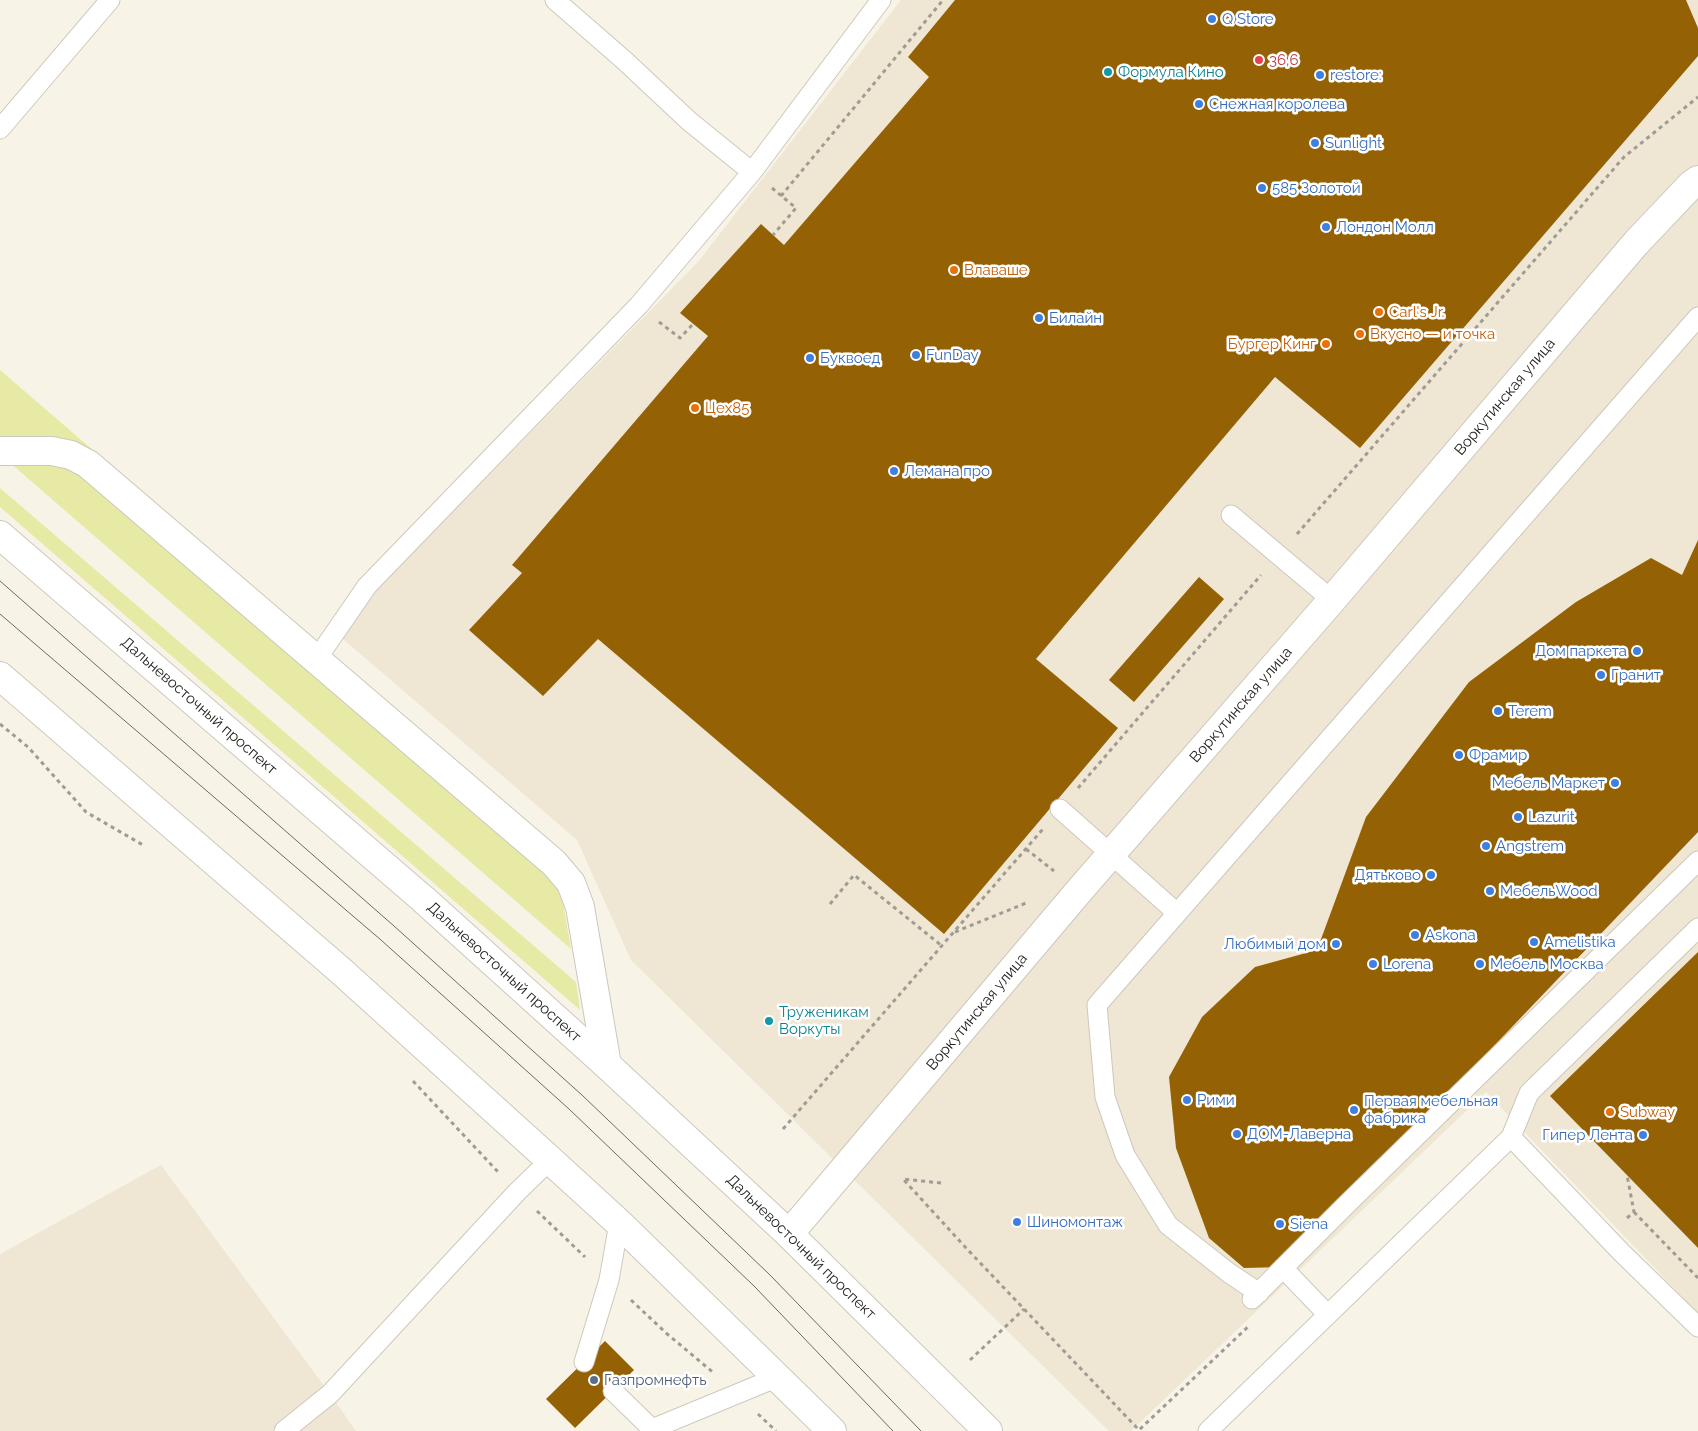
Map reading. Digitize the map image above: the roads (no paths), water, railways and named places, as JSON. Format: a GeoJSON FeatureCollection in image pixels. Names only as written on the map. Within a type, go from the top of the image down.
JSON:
{"type":"FeatureCollection","features":[{"type":"Feature","properties":{"kind":"main road","name":"Воркутинская улица"},"geometry":{"type":"LineString","coordinates":[[789,1234],[1111,854],[1332,600],[1636,243],[1698,180]]}},
{"type":"Feature","properties":{"kind":"main road"},"geometry":{"type":"LineString","coordinates":[[0,451],[52,451],[71,455],[88,464],[554,863],[571,882],[580,907],[607,1065]]}},
{"type":"Feature","properties":{"kind":"main road","name":"Дальневосточный проспект"},"geometry":{"type":"LineString","coordinates":[[0,535],[423,899],[607,1065],[789,1234],[988,1431]]}},
{"type":"Feature","properties":{"kind":"main road"},"geometry":{"type":"LineString","coordinates":[[0,676],[341,971],[550,1160],[619,1223],[832,1431]]}},
{"type":"Feature","properties":{"kind":"lane"},"geometry":{"type":"LineString","coordinates":[[0,129],[110,0]]}},
{"type":"Feature","properties":{"kind":"lane"},"geometry":{"type":"LineString","coordinates":[[556,0],[689,121],[752,172]]}},
{"type":"Feature","properties":{"kind":"lane"},"geometry":{"type":"LineString","coordinates":[[316,660],[367,586],[639,306],[752,172],[881,0]]}},
{"type":"Feature","properties":{"kind":"lane"},"geometry":{"type":"LineString","coordinates":[[1698,317],[1097,1005],[1105,1097],[1125,1154],[1168,1225],[1256,1296],[1698,861]]}},
{"type":"Feature","properties":{"kind":"lane"},"geometry":{"type":"LineString","coordinates":[[1231,515],[1332,600]]}},
{"type":"Feature","properties":{"kind":"lane"},"geometry":{"type":"LineString","coordinates":[[1060,809],[1177,913]]}},
{"type":"Feature","properties":{"kind":"lane"},"geometry":{"type":"LineString","coordinates":[[1208,1431],[1511,1137],[1529,1093],[1698,928]]}},
{"type":"Feature","properties":{"kind":"lane"},"geometry":{"type":"LineString","coordinates":[[1511,1137],[1606,1236],[1698,1327]]}},
{"type":"Feature","properties":{"kind":"lane"},"geometry":{"type":"LineString","coordinates":[[284,1431],[330,1394],[517,1192],[550,1160]]}},
{"type":"Feature","properties":{"kind":"lane"},"geometry":{"type":"LineString","coordinates":[[584,1362],[609,1280],[619,1223]]}},
{"type":"Feature","properties":{"kind":"lane"},"geometry":{"type":"LineString","coordinates":[[1283,1268],[1328,1315]]}},
{"type":"Feature","properties":{"kind":"lane"},"geometry":{"type":"LineString","coordinates":[[613,1391],[652,1429],[778,1377]]}},
{"type":"Feature","properties":{"kind":"tram line"},"geometry":{"type":"LineString","coordinates":[[0,581],[394,926],[583,1096],[770,1275],[921,1431]]}},
{"type":"Feature","properties":{"kind":"tram line"},"geometry":{"type":"LineString","coordinates":[[0,614],[381,940],[569,1109],[754,1286],[893,1431]]}},
{"type":"Feature","properties":{"kind":"place","name":"Q Store"},"geometry":{"type":"Point","coordinates":[1212,19]}},
{"type":"Feature","properties":{"kind":"place","name":"36,6"},"geometry":{"type":"Point","coordinates":[1259,60]}},
{"type":"Feature","properties":{"kind":"place","name":"Формула Кино"},"geometry":{"type":"Point","coordinates":[1108,72]}},
{"type":"Feature","properties":{"kind":"place","name":"restore:"},"geometry":{"type":"Point","coordinates":[1320,75]}},
{"type":"Feature","properties":{"kind":"place","name":"Снежная королева"},"geometry":{"type":"Point","coordinates":[1199,104]}},
{"type":"Feature","properties":{"kind":"place","name":"Sunlight"},"geometry":{"type":"Point","coordinates":[1315,143]}},
{"type":"Feature","properties":{"kind":"place","name":"585 Золотой"},"geometry":{"type":"Point","coordinates":[1262,188]}},
{"type":"Feature","properties":{"kind":"place","name":"Лондон Молл"},"geometry":{"type":"Point","coordinates":[1326,227]}},
{"type":"Feature","properties":{"kind":"place","name":"Влаваше"},"geometry":{"type":"Point","coordinates":[954,270]}},
{"type":"Feature","properties":{"kind":"place","name":"Carl's Jr."},"geometry":{"type":"Point","coordinates":[1379,312]}},
{"type":"Feature","properties":{"kind":"place","name":"Билайн"},"geometry":{"type":"Point","coordinates":[1039,318]}},
{"type":"Feature","properties":{"kind":"place","name":"Вкусно — и точка"},"geometry":{"type":"Point","coordinates":[1360,334]}},
{"type":"Feature","properties":{"kind":"place","name":"Бургер Кинг"},"geometry":{"type":"Point","coordinates":[1326,344]}},
{"type":"Feature","properties":{"kind":"place","name":"FunDay"},"geometry":{"type":"Point","coordinates":[916,355]}},
{"type":"Feature","properties":{"kind":"place","name":"Буквоед"},"geometry":{"type":"Point","coordinates":[810,358]}},
{"type":"Feature","properties":{"kind":"place","name":"Цех85"},"geometry":{"type":"Point","coordinates":[695,408]}},
{"type":"Feature","properties":{"kind":"place","name":"Лемана про"},"geometry":{"type":"Point","coordinates":[894,471]}},
{"type":"Feature","properties":{"kind":"place","name":"Дом паркета"},"geometry":{"type":"Point","coordinates":[1637,651]}},
{"type":"Feature","properties":{"kind":"place","name":"Гранит"},"geometry":{"type":"Point","coordinates":[1601,675]}},
{"type":"Feature","properties":{"kind":"place","name":"Terem"},"geometry":{"type":"Point","coordinates":[1498,711]}},
{"type":"Feature","properties":{"kind":"place","name":"Фрамир"},"geometry":{"type":"Point","coordinates":[1459,755]}},
{"type":"Feature","properties":{"kind":"place","name":"Мебель Маркет"},"geometry":{"type":"Point","coordinates":[1615,783]}},
{"type":"Feature","properties":{"kind":"place","name":"Lazurit"},"geometry":{"type":"Point","coordinates":[1518,817]}},
{"type":"Feature","properties":{"kind":"place","name":"Angstrem"},"geometry":{"type":"Point","coordinates":[1486,846]}},
{"type":"Feature","properties":{"kind":"place","name":"Дятьково"},"geometry":{"type":"Point","coordinates":[1431,875]}},
{"type":"Feature","properties":{"kind":"place","name":"МебельWood"},"geometry":{"type":"Point","coordinates":[1490,891]}},
{"type":"Feature","properties":{"kind":"place","name":"Askona"},"geometry":{"type":"Point","coordinates":[1415,935]}},
{"type":"Feature","properties":{"kind":"place","name":"Amelistika"},"geometry":{"type":"Point","coordinates":[1534,942]}},
{"type":"Feature","properties":{"kind":"place","name":"Любимый дом"},"geometry":{"type":"Point","coordinates":[1336,944]}},
{"type":"Feature","properties":{"kind":"place","name":"Lorena"},"geometry":{"type":"Point","coordinates":[1373,964]}},
{"type":"Feature","properties":{"kind":"place","name":"Мебель Москва"},"geometry":{"type":"Point","coordinates":[1480,964]}},
{"type":"Feature","properties":{"kind":"place","name":"Труженикам Воркуты"},"geometry":{"type":"Point","coordinates":[769,1021]}},
{"type":"Feature","properties":{"kind":"place","name":"Рими"},"geometry":{"type":"Point","coordinates":[1187,1100]}},
{"type":"Feature","properties":{"kind":"place","name":"Первая мебельная фабрика"},"geometry":{"type":"Point","coordinates":[1354,1110]}},
{"type":"Feature","properties":{"kind":"place","name":"Subway"},"geometry":{"type":"Point","coordinates":[1610,1112]}},
{"type":"Feature","properties":{"kind":"place","name":"ДОМ-Лаверна"},"geometry":{"type":"Point","coordinates":[1237,1134]}},
{"type":"Feature","properties":{"kind":"place","name":"Гипер Лента"},"geometry":{"type":"Point","coordinates":[1643,1135]}},
{"type":"Feature","properties":{"kind":"place","name":"Шиномонтаж"},"geometry":{"type":"Point","coordinates":[1017,1222]}},
{"type":"Feature","properties":{"kind":"place","name":"Siena"},"geometry":{"type":"Point","coordinates":[1280,1224]}},
{"type":"Feature","properties":{"kind":"place","name":"Газпромнефть"},"geometry":{"type":"Point","coordinates":[594,1380]}}]}
